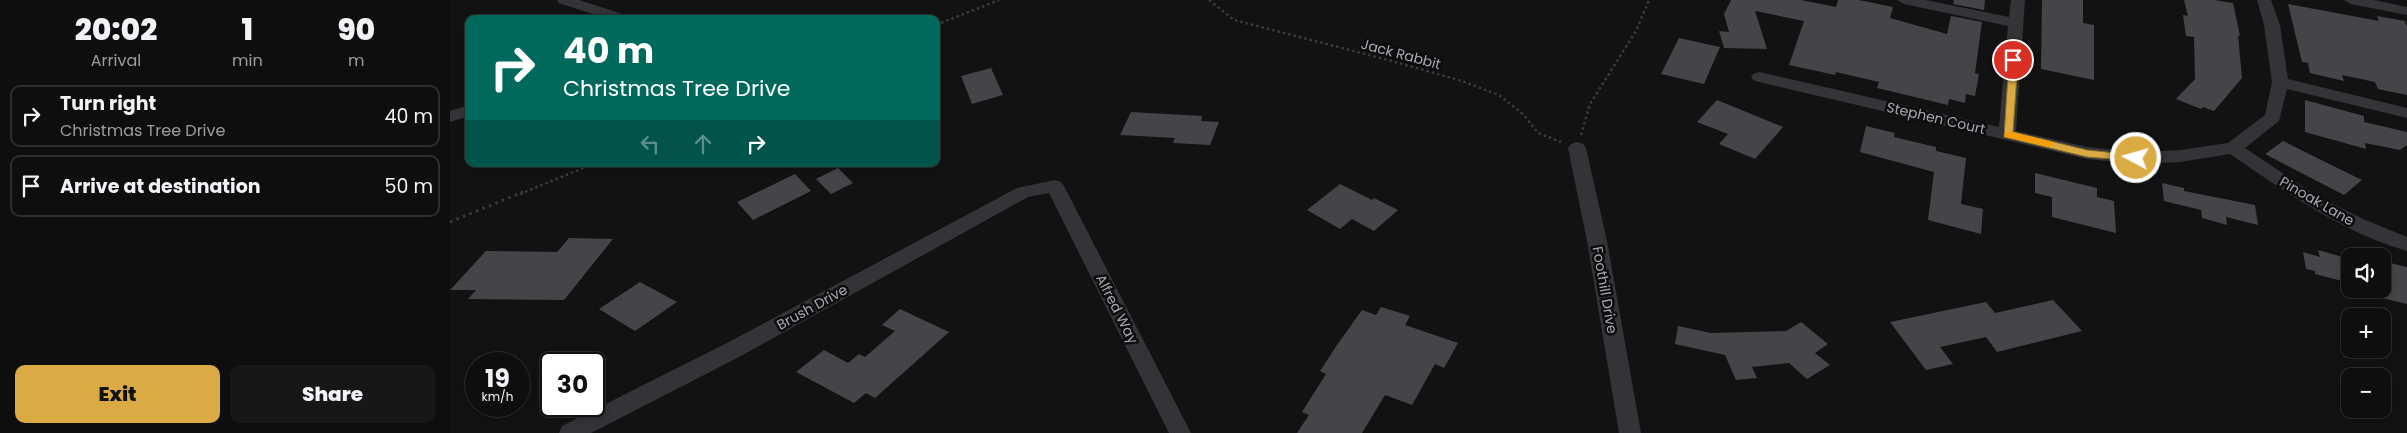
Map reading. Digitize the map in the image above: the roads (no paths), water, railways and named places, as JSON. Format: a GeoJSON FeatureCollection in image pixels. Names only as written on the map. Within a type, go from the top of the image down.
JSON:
{"type":"FeatureCollection","features":[{"type":"Feature","properties":{"kind":"street"},"geometry":{"type":"LineString","coordinates":[[564,0],[611,15]]}},
{"type":"Feature","properties":{"kind":"street"},"geometry":{"type":"LineString","coordinates":[[1904,0],[2016,23]]}},
{"type":"Feature","properties":{"kind":"street"},"geometry":{"type":"LineString","coordinates":[[2007,134],[2018,0]]}},
{"type":"Feature","properties":{"kind":"street"},"geometry":{"type":"LineString","coordinates":[[2233,148],[2273,117],[2280,82],[2272,25],[2264,0]]}},
{"type":"Feature","properties":{"kind":"street"},"geometry":{"type":"LineString","coordinates":[[2351,0],[2407,11]]}},
{"type":"Feature","properties":{"kind":"street","name":"Stephen Court"},"geometry":{"type":"LineString","coordinates":[[1759,77],[2087,153],[2136,158],[2180,156],[2233,148]]}},
{"type":"Feature","properties":{"kind":"street"},"geometry":{"type":"LineString","coordinates":[[2280,82],[2407,113]]}},
{"type":"Feature","properties":{"kind":"street"},"geometry":{"type":"LineString","coordinates":[[450,117],[465,111]]}},
{"type":"Feature","properties":{"kind":"street","name":"Foothill Drive"},"geometry":{"type":"LineString","coordinates":[[1577,148],[1597,241],[1630,433]]}},
{"type":"Feature","properties":{"kind":"street","name":"Pinoak Lane"},"geometry":{"type":"LineString","coordinates":[[2233,148],[2310,200],[2356,224],[2407,244]]}},
{"type":"Feature","properties":{"kind":"street","name":"Brush Drive"},"geometry":{"type":"LineString","coordinates":[[570,433],[733,350],[1023,192],[1055,186]]}},
{"type":"Feature","properties":{"kind":"street","name":"Alfred Way"},"geometry":{"type":"LineString","coordinates":[[1055,186],[1180,433]]}}]}
